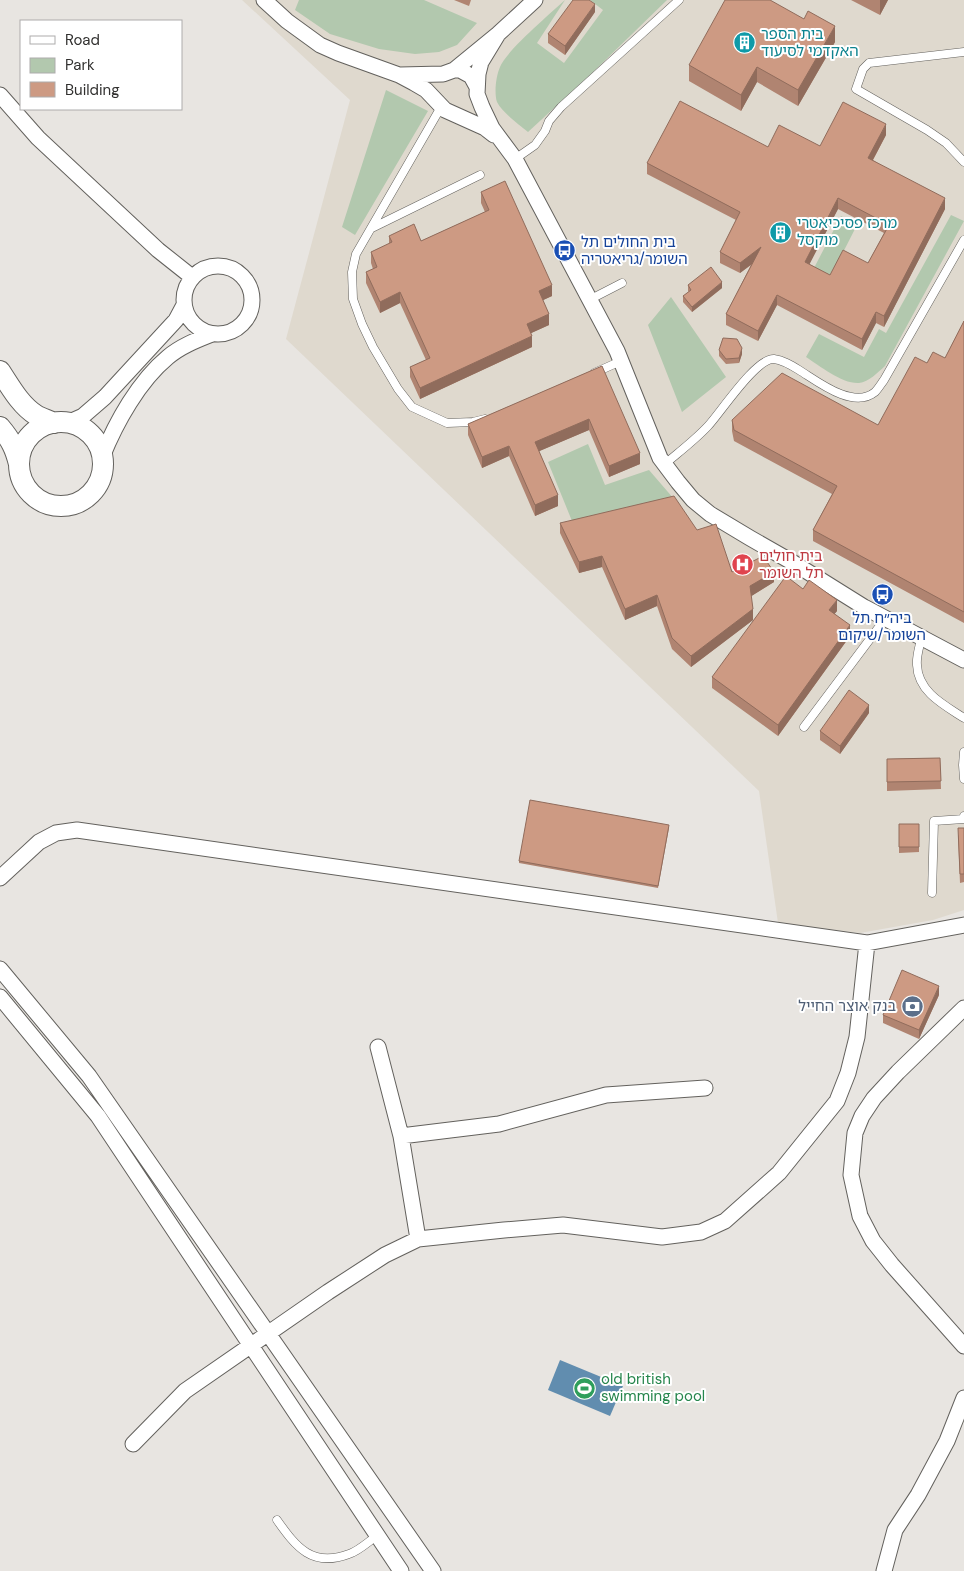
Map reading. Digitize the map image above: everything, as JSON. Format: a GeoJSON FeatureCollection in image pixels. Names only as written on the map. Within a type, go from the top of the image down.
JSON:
{"type":"FeatureCollection","features":[{"type":"Feature","properties":{"kind":"street"},"geometry":{"type":"LineString","coordinates":[[264,0],[287,21],[320,45],[338,54],[399,75],[426,90],[444,108],[485,128],[503,143]]}},
{"type":"Feature","properties":{"kind":"street"},"geometry":{"type":"LineString","coordinates":[[498,34],[481,62],[476,101],[467,110],[444,108],[435,97],[434,90],[438,78],[498,34],[535,0]]}},
{"type":"Feature","properties":{"kind":"street"},"geometry":{"type":"LineString","coordinates":[[399,75],[466,72],[471,76],[487,119],[515,159],[621,361],[660,458],[693,500],[710,514],[864,607],[964,660]]}},
{"type":"Feature","properties":{"kind":"street"},"geometry":{"type":"LineString","coordinates":[[0,94],[38,138],[158,250],[192,277]]}},
{"type":"Feature","properties":{"kind":"street"},"geometry":{"type":"LineString","coordinates":[[102,457],[120,417],[144,382],[168,357],[186,345],[212,334],[236,330],[243,324],[250,311],[252,297],[247,282],[238,272],[217,266],[204,269],[192,277],[184,295],[184,305],[192,323],[200,330],[212,334]]}},
{"type":"Feature","properties":{"kind":"street"},"geometry":{"type":"LineString","coordinates":[[0,371],[20,401],[38,416],[61,423],[83,416],[105,397],[176,320],[184,305]]}},
{"type":"Feature","properties":{"kind":"street"},"geometry":{"type":"LineString","coordinates":[[0,426],[9,436],[15,447],[20,467],[25,485],[42,501],[54,505],[67,505],[80,501],[91,492],[99,481],[103,468],[99,446],[94,437],[73,423],[47,424],[36,430],[24,445],[20,456],[20,467]]}},
{"type":"Feature","properties":{"kind":"street"},"geometry":{"type":"LineString","coordinates":[[0,878],[39,842],[56,833],[77,830],[866,943],[964,925]]}},
{"type":"Feature","properties":{"kind":"street"},"geometry":{"type":"LineString","coordinates":[[133,1444],[185,1391],[385,1255],[418,1239],[563,1226],[662,1237],[701,1232],[725,1221],[779,1173],[837,1101],[848,1074],[857,1037],[866,943]]}},
{"type":"Feature","properties":{"kind":"street"},"geometry":{"type":"LineString","coordinates":[[0,969],[89,1076],[433,1571]]}},
{"type":"Feature","properties":{"kind":"street"},"geometry":{"type":"LineString","coordinates":[[0,997],[98,1116],[401,1571]]}},
{"type":"Feature","properties":{"kind":"street"},"geometry":{"type":"LineString","coordinates":[[964,1008],[898,1072],[870,1104],[855,1132],[851,1176],[860,1216],[873,1241],[964,1346]]}},
{"type":"Feature","properties":{"kind":"street"},"geometry":{"type":"LineString","coordinates":[[378,1046],[401,1136],[418,1239]]}},
{"type":"Feature","properties":{"kind":"street"},"geometry":{"type":"LineString","coordinates":[[401,1136],[499,1124],[606,1096],[705,1088]]}},
{"type":"Feature","properties":{"kind":"street"},"geometry":{"type":"LineString","coordinates":[[884,1571],[895,1530],[918,1495],[946,1441],[960,1419],[964,1398]]}},
{"type":"Feature","properties":{"kind":"lane"},"geometry":{"type":"LineString","coordinates":[[515,159],[535,145],[560,107],[679,0]]}},
{"type":"Feature","properties":{"kind":"lane"},"geometry":{"type":"LineString","coordinates":[[964,52],[869,63],[863,69],[856,89],[946,143],[964,162]]}},
{"type":"Feature","properties":{"kind":"lane"},"geometry":{"type":"LineString","coordinates":[[444,108],[356,254],[352,272],[352,299],[373,347],[398,389],[412,407],[447,423],[473,422],[489,418]]}},
{"type":"Feature","properties":{"kind":"lane"},"geometry":{"type":"LineString","coordinates":[[372,228],[480,175]]}},
{"type":"Feature","properties":{"kind":"lane"},"geometry":{"type":"LineString","coordinates":[[665,464],[708,426],[742,384],[759,366],[768,360],[775,359],[788,364],[841,394],[854,398],[863,398],[874,392],[884,380],[964,240]]}},
{"type":"Feature","properties":{"kind":"lane"},"geometry":{"type":"LineString","coordinates":[[589,300],[622,283]]}},
{"type":"Feature","properties":{"kind":"lane"},"geometry":{"type":"LineString","coordinates":[[585,377],[621,361]]}},
{"type":"Feature","properties":{"kind":"lane"},"geometry":{"type":"LineString","coordinates":[[804,727],[886,619]]}},
{"type":"Feature","properties":{"kind":"lane"},"geometry":{"type":"LineString","coordinates":[[921,638],[917,665],[921,681],[932,698],[964,718]]}},
{"type":"Feature","properties":{"kind":"lane"},"geometry":{"type":"LineString","coordinates":[[964,752],[964,779]]}},
{"type":"Feature","properties":{"kind":"lane"},"geometry":{"type":"LineString","coordinates":[[932,893],[934,822],[964,820],[964,816]]}},
{"type":"Feature","properties":{"kind":"lane"},"geometry":{"type":"LineString","coordinates":[[277,1520],[293,1542],[308,1554],[326,1559],[350,1554],[378,1535]]}},
{"type":"Feature","properties":{"kind":"shaded area","name":"בית חולים תל השומר"},"geometry":{"type":"Polygon","coordinates":[[[242,0],[964,0],[964,910],[933,920],[860,933],[778,923],[759,791],[286,339],[350,100],[242,0]]]}},
{"type":"Feature","properties":{"kind":"green space"},"geometry":{"type":"Polygon","coordinates":[[[299,0],[424,0],[477,23],[457,45],[439,52],[415,54],[379,49],[330,34],[295,10],[299,0]]]}},
{"type":"Feature","properties":{"kind":"green space"},"geometry":{"type":"Polygon","coordinates":[[[565,0],[537,43],[564,63],[603,10],[590,0],[667,0],[528,132],[507,114],[497,102],[496,89],[500,67],[520,42],[565,0]]]}},
{"type":"Feature","properties":{"kind":"green space"},"geometry":{"type":"Polygon","coordinates":[[[386,90],[428,111],[355,235],[342,227],[386,90]]]}},
{"type":"Feature","properties":{"kind":"green space"},"geometry":{"type":"Polygon","coordinates":[[[951,215],[964,221],[885,366],[866,381],[852,383],[831,374],[806,357],[819,334],[864,357],[879,329],[886,333],[951,215]]]}},
{"type":"Feature","properties":{"kind":"green space"},"geometry":{"type":"Polygon","coordinates":[[[841,216],[857,225],[831,276],[814,268],[841,216]]]}},
{"type":"Feature","properties":{"kind":"green space"},"geometry":{"type":"Polygon","coordinates":[[[671,297],[726,377],[682,412],[648,325],[671,297]]]}},
{"type":"Feature","properties":{"kind":"green space"},"geometry":{"type":"Polygon","coordinates":[[[588,444],[605,485],[649,470],[674,499],[572,521],[548,462],[588,444]]]}},
{"type":"Feature","properties":{"kind":"water","name":"old british swimming pool"},"geometry":{"type":"Polygon","coordinates":[[[560,1360],[623,1386],[610,1416],[548,1390],[560,1360]]]}},
{"type":"Feature","properties":{"kind":"building"},"geometry":{"type":"Polygon","coordinates":[[[573,0],[589,0],[595,4],[565,46],[548,34],[573,0]]]}},
{"type":"Feature","properties":{"kind":"building"},"geometry":{"type":"Polygon","coordinates":[[[725,0],[770,0],[804,19],[808,11],[835,26],[798,90],[757,67],[741,95],[689,65],[725,0]]]}},
{"type":"Feature","properties":{"kind":"building","name":"מרכז פסיכיאטרי מוקסל"},"geometry":{"type":"Polygon","coordinates":[[[680,101],[768,147],[779,125],[820,146],[843,102],[886,124],[868,158],[945,198],[884,316],[876,312],[862,339],[777,295],[758,331],[726,314],[761,247],[740,263],[720,252],[740,212],[647,163],[680,101]],[[838,198],[805,262],[830,275],[843,250],[868,263],[889,225],[838,198]]]}},
{"type":"Feature","properties":{"kind":"building"},"geometry":{"type":"Polygon","coordinates":[[[505,181],[552,285],[539,291],[549,314],[527,324],[532,336],[420,388],[410,367],[430,358],[400,292],[380,302],[366,272],[377,267],[371,252],[392,242],[389,236],[414,224],[421,241],[489,210],[481,192],[505,181]]]}},
{"type":"Feature","properties":{"kind":"building"},"geometry":{"type":"Polygon","coordinates":[[[711,267],[722,282],[692,307],[683,296],[691,290],[688,285],[711,267]]]}},
{"type":"Feature","properties":{"kind":"building"},"geometry":{"type":"Polygon","coordinates":[[[964,321],[964,612],[813,530],[837,486],[734,430],[732,420],[782,373],[878,425],[915,357],[927,363],[933,352],[945,358],[964,321]]]}},
{"type":"Feature","properties":{"kind":"building"},"geometry":{"type":"Polygon","coordinates":[[[723,338],[737,339],[742,348],[739,358],[726,359],[719,350],[723,338]]]}},
{"type":"Feature","properties":{"kind":"building"},"geometry":{"type":"Polygon","coordinates":[[[602,366],[640,453],[609,466],[589,419],[535,442],[558,495],[535,505],[509,446],[482,457],[468,424],[602,366]]]}},
{"type":"Feature","properties":{"kind":"building"},"geometry":{"type":"Polygon","coordinates":[[[674,496],[697,530],[716,524],[732,572],[763,556],[774,572],[750,586],[753,609],[691,656],[672,638],[657,595],[625,609],[602,556],[579,562],[560,523],[674,496]]]}},
{"type":"Feature","properties":{"kind":"building"},"geometry":{"type":"Polygon","coordinates":[[[786,576],[803,589],[809,580],[837,600],[829,610],[850,625],[778,725],[712,677],[786,576]]]}},
{"type":"Feature","properties":{"kind":"building"},"geometry":{"type":"Polygon","coordinates":[[[849,690],[869,705],[840,746],[820,731],[849,690]]]}},
{"type":"Feature","properties":{"kind":"building"},"geometry":{"type":"Polygon","coordinates":[[[940,758],[941,781],[887,782],[887,759],[940,758]]]}},
{"type":"Feature","properties":{"kind":"building"},"geometry":{"type":"Polygon","coordinates":[[[530,800],[669,825],[658,886],[519,861],[530,800]]]}},
{"type":"Feature","properties":{"kind":"building"},"geometry":{"type":"Polygon","coordinates":[[[899,824],[919,824],[919,847],[899,847],[899,824]]]}},
{"type":"Feature","properties":{"kind":"building"},"geometry":{"type":"Polygon","coordinates":[[[958,828],[964,828],[964,874],[960,874],[958,828]]]}},
{"type":"Feature","properties":{"kind":"building","name":"בנק אוצר החייל"},"geometry":{"type":"Polygon","coordinates":[[[902,970],[939,986],[919,1030],[883,1015],[902,970]]]}},
{"type":"Feature","properties":{"kind":"place","name":"בית הספר האקדמי לסיעוד"},"geometry":{"type":"Point","coordinates":[745,43]}},
{"type":"Feature","properties":{"kind":"place","name":"מרכז פסיכיאטרי מוקסל"},"geometry":{"type":"Point","coordinates":[781,232]}},
{"type":"Feature","properties":{"kind":"place","name":"בית החולים תל השומר/גריאטריה"},"geometry":{"type":"Point","coordinates":[565,251]}},
{"type":"Feature","properties":{"kind":"place","name":"בית חולים תל השומר"},"geometry":{"type":"Point","coordinates":[743,565]}},
{"type":"Feature","properties":{"kind":"place","name":"ביה״ח תל השומר/שיקום"},"geometry":{"type":"Point","coordinates":[882,595]}},
{"type":"Feature","properties":{"kind":"place","name":"בנק אוצר החייל"},"geometry":{"type":"Point","coordinates":[912,1006]}},
{"type":"Feature","properties":{"kind":"place","name":"old british swimming pool"},"geometry":{"type":"Point","coordinates":[585,1388]}}]}
